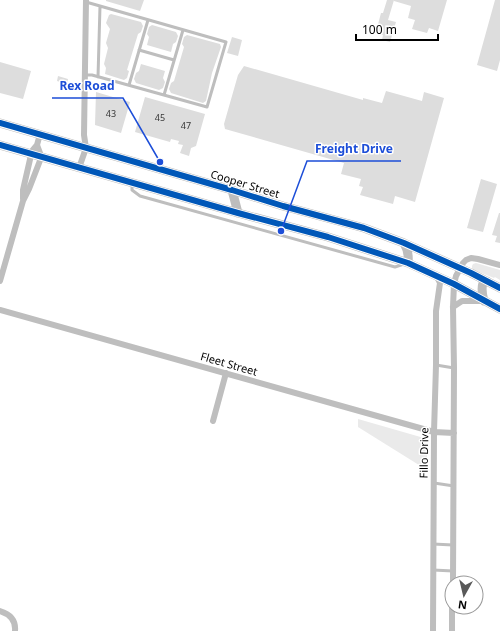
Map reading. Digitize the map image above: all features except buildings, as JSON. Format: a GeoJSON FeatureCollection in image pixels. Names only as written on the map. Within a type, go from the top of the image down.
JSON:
{"type":"FeatureCollection","features":[{"type":"Feature","properties":{"kind":"main road","name":"Cooper Street"},"geometry":{"type":"LineString","coordinates":[[0,123],[283,206],[364,228],[404,243],[500,288]]}},
{"type":"Feature","properties":{"kind":"main road"},"geometry":{"type":"LineString","coordinates":[[0,145],[41,158],[328,237],[408,263],[454,284],[500,309]]}},
{"type":"Feature","properties":{"kind":"main road"},"geometry":{"type":"LineString","coordinates":[[232,190],[238,213]]}},
{"type":"Feature","properties":{"kind":"main road"},"geometry":{"type":"LineString","coordinates":[[404,243],[409,256],[408,263]]}},
{"type":"Feature","properties":{"kind":"main road"},"geometry":{"type":"LineString","coordinates":[[484,300],[482,287],[483,283],[487,281]]}},
{"type":"Feature","properties":{"kind":"street"},"geometry":{"type":"LineString","coordinates":[[79,168],[86,148],[84,135],[86,1]]}},
{"type":"Feature","properties":{"kind":"street"},"geometry":{"type":"LineString","coordinates":[[23,201],[23,190],[32,151],[37,145],[40,134]]}},
{"type":"Feature","properties":{"kind":"street"},"geometry":{"type":"LineString","coordinates":[[0,281],[23,201],[30,189],[41,158],[37,145]]}},
{"type":"Feature","properties":{"kind":"street"},"geometry":{"type":"LineString","coordinates":[[453,572],[454,284],[460,268],[466,260],[471,258],[478,259],[500,265]]}},
{"type":"Feature","properties":{"kind":"street","name":"Fillo Drive"},"geometry":{"type":"LineString","coordinates":[[433,631],[433,483],[436,311],[440,283],[437,277]]}},
{"type":"Feature","properties":{"kind":"street"},"geometry":{"type":"LineString","coordinates":[[453,307],[462,301],[484,300]]}},
{"type":"Feature","properties":{"kind":"street","name":"Fleet Street"},"geometry":{"type":"LineString","coordinates":[[0,310],[434,432],[454,434]]}},
{"type":"Feature","properties":{"kind":"street"},"geometry":{"type":"LineString","coordinates":[[213,421],[226,373]]}},
{"type":"Feature","properties":{"kind":"street"},"geometry":{"type":"LineString","coordinates":[[0,611],[12,618],[15,623],[16,631]]}},
{"type":"Feature","properties":{"kind":"street"},"geometry":{"type":"LineString","coordinates":[[452,615],[452,631]]}},
{"type":"Feature","properties":{"kind":"lane"},"geometry":{"type":"LineString","coordinates":[[85,75],[92,75],[207,107],[226,42],[86,1]]}},
{"type":"Feature","properties":{"kind":"lane"},"geometry":{"type":"LineString","coordinates":[[98,77],[100,6]]}},
{"type":"Feature","properties":{"kind":"lane"},"geometry":{"type":"LineString","coordinates":[[129,86],[148,20]]}},
{"type":"Feature","properties":{"kind":"lane"},"geometry":{"type":"LineString","coordinates":[[164,95],[183,30]]}},
{"type":"Feature","properties":{"kind":"lane"},"geometry":{"type":"LineString","coordinates":[[139,50],[174,60]]}},
{"type":"Feature","properties":{"kind":"lane"},"geometry":{"type":"LineString","coordinates":[[132,182],[132,190],[140,196],[395,267],[408,263]]}},
{"type":"Feature","properties":{"kind":"lane"},"geometry":{"type":"LineString","coordinates":[[436,365],[454,368]]}},
{"type":"Feature","properties":{"kind":"lane"},"geometry":{"type":"LineString","coordinates":[[433,483],[454,486]]}},
{"type":"Feature","properties":{"kind":"lane"},"geometry":{"type":"LineString","coordinates":[[433,544],[453,545]]}},
{"type":"Feature","properties":{"kind":"lane"},"geometry":{"type":"LineString","coordinates":[[433,570],[453,572]]}},
{"type":"Feature","properties":{"kind":"shaded area"},"geometry":{"type":"Polygon","coordinates":[[[476,263],[500,270],[500,280],[472,269],[473,264],[476,263]]]}},
{"type":"Feature","properties":{"kind":"shaded area"},"geometry":{"type":"Polygon","coordinates":[[[358,419],[424,438],[427,443],[427,470],[358,427],[358,419]]]}},
{"type":"Feature","properties":{"kind":"cycle path"},"geometry":{"type":"LineString","coordinates":[[0,123],[283,206],[364,228],[404,243],[471,273],[500,288]]}},
{"type":"Feature","properties":{"kind":"cycle path"},"geometry":{"type":"LineString","coordinates":[[0,145],[328,237],[408,263],[454,284],[500,309]]}},
{"type":"Feature","properties":{"kind":"place","name":"Rex Road"},"geometry":{"type":"Point","coordinates":[160,162]}},
{"type":"Feature","properties":{"kind":"place","name":"Freight Drive"},"geometry":{"type":"Point","coordinates":[281,231]}}]}
